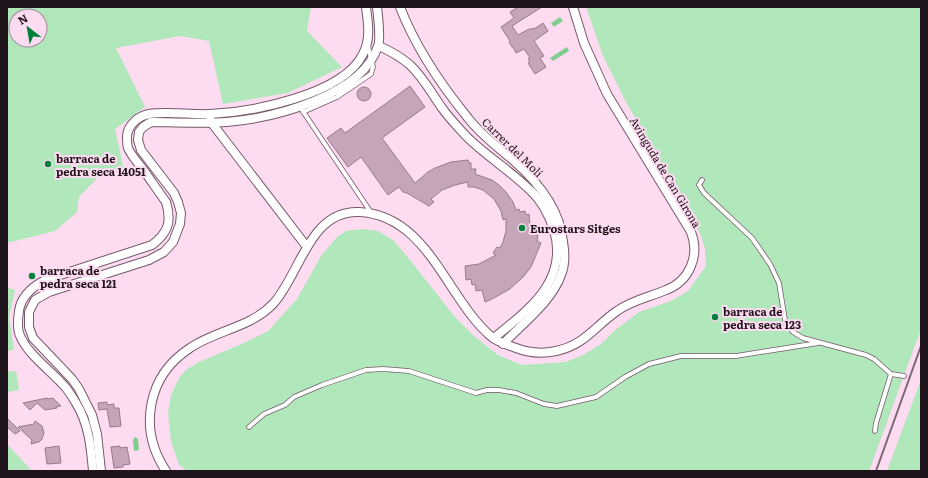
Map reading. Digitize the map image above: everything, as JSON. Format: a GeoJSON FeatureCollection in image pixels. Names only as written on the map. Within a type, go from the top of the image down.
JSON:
{"type":"FeatureCollection","features":[{"type":"Feature","properties":{"kind":"street"},"geometry":{"type":"LineString","coordinates":[[101,471],[97,434],[92,415],[79,389],[72,379],[33,338],[29,327],[29,312],[35,300],[49,292],[149,260],[164,252],[170,246],[180,224],[181,213],[174,193],[141,150],[138,140],[139,132],[143,127],[151,122],[210,118],[273,105],[326,86],[350,72],[360,61],[367,44],[369,30],[366,7]]}},
{"type":"Feature","properties":{"kind":"street"},"geometry":{"type":"LineString","coordinates":[[93,471],[90,439],[77,405],[67,389],[28,348],[20,334],[18,317],[19,308],[27,294],[34,286],[45,280],[152,245],[165,233],[169,223],[169,212],[166,202],[128,148],[127,134],[129,127],[133,122],[148,114],[210,118],[227,122],[301,109],[345,86],[359,75],[370,61],[379,46],[377,7]]}},
{"type":"Feature","properties":{"kind":"street","name":"Carrer del Molí"},"geometry":{"type":"LineString","coordinates":[[400,7],[406,23],[419,47],[468,119],[487,138],[516,162],[532,179],[548,199],[556,214],[562,235],[565,255],[562,274],[549,298],[503,344]]}},
{"type":"Feature","properties":{"kind":"street","name":"Avinguda de Can Girona"},"geometry":{"type":"LineString","coordinates":[[166,471],[153,445],[149,421],[156,388],[169,366],[190,347],[212,336],[245,324],[264,313],[279,297],[307,247],[320,230],[335,218],[352,213],[372,214],[399,226],[410,233],[431,255],[476,320],[494,338],[503,344],[522,351],[539,353],[558,351],[573,346],[588,337],[613,314],[625,306],[637,300],[669,290],[688,273],[693,261],[694,244],[691,232],[607,94],[584,43],[573,7]]}},
{"type":"Feature","properties":{"kind":"street","name":"Carrer del Molí"},"geometry":{"type":"LineString","coordinates":[[379,46],[395,54],[419,74],[444,110],[470,140],[531,191],[546,211],[552,224],[555,235],[557,258],[550,284],[541,296],[494,338]]}},
{"type":"Feature","properties":{"kind":"street"},"geometry":{"type":"LineString","coordinates":[[210,118],[307,247]]}},
{"type":"Feature","properties":{"kind":"lane"},"geometry":{"type":"LineString","coordinates":[[367,44],[373,71],[366,78],[336,97],[301,109],[372,214]]}},
{"type":"Feature","properties":{"kind":"lane"},"geometry":{"type":"LineString","coordinates":[[702,180],[699,185],[704,193],[752,238],[770,264],[779,283],[785,320],[793,332],[803,338],[818,343],[866,355],[874,359],[891,374],[904,376]]}},
{"type":"Feature","properties":{"kind":"lane"},"geometry":{"type":"LineString","coordinates":[[250,427],[264,414],[285,405],[294,397],[322,385],[366,370],[383,368],[409,371],[476,393],[486,390],[499,390],[516,393],[544,404],[557,406],[596,397],[625,377],[649,364],[681,356],[736,356],[818,343]]}},
{"type":"Feature","properties":{"kind":"lane"},"geometry":{"type":"LineString","coordinates":[[875,431],[891,374]]}},
{"type":"Feature","properties":{"kind":"shaded area"},"geometry":{"type":"Polygon","coordinates":[[[7,7],[311,7],[307,31],[342,67],[288,93],[223,104],[209,41],[180,36],[116,48],[145,107],[115,129],[124,170],[102,173],[79,197],[77,212],[55,231],[7,243],[7,7]]]}},
{"type":"Feature","properties":{"kind":"shaded area"},"geometry":{"type":"Polygon","coordinates":[[[586,7],[921,7],[921,329],[869,471],[187,471],[179,465],[171,441],[168,413],[171,395],[179,378],[186,370],[199,362],[268,331],[297,299],[321,256],[337,237],[346,231],[362,229],[378,231],[393,240],[454,316],[474,336],[498,355],[522,365],[566,362],[583,355],[601,344],[614,331],[639,312],[671,301],[688,291],[706,266],[705,248],[700,234],[686,206],[626,102],[603,56],[586,7]]]}},
{"type":"Feature","properties":{"kind":"shaded area"},"geometry":{"type":"Polygon","coordinates":[[[560,17],[563,21],[554,27],[551,23],[560,17]]]}},
{"type":"Feature","properties":{"kind":"shaded area"},"geometry":{"type":"Polygon","coordinates":[[[567,47],[569,51],[553,61],[550,58],[567,47]]]}},
{"type":"Feature","properties":{"kind":"shaded area"},"geometry":{"type":"Polygon","coordinates":[[[7,287],[15,290],[9,317],[14,350],[7,351],[7,287]]]}},
{"type":"Feature","properties":{"kind":"shaded area"},"geometry":{"type":"Polygon","coordinates":[[[16,371],[19,390],[8,392],[7,372],[16,371]]]}},
{"type":"Feature","properties":{"kind":"shaded area"},"geometry":{"type":"Polygon","coordinates":[[[921,378],[921,471],[887,471],[920,382],[921,378]]]}},
{"type":"Feature","properties":{"kind":"shaded area"},"geometry":{"type":"Polygon","coordinates":[[[135,437],[138,439],[139,450],[134,451],[133,440],[135,437]]]}},
{"type":"Feature","properties":{"kind":"shaded area"},"geometry":{"type":"Polygon","coordinates":[[[7,444],[32,471],[7,471],[7,444]]]}},
{"type":"Feature","properties":{"kind":"building"},"geometry":{"type":"Polygon","coordinates":[[[518,7],[542,7],[512,26],[518,35],[529,29],[534,29],[543,23],[548,31],[534,41],[544,56],[540,58],[546,67],[535,74],[528,63],[530,62],[528,59],[530,58],[524,49],[516,53],[501,27],[514,18],[510,12],[518,7]]]}},
{"type":"Feature","properties":{"kind":"building"},"geometry":{"type":"Polygon","coordinates":[[[410,86],[425,107],[382,138],[415,183],[435,168],[451,162],[468,160],[469,163],[471,163],[471,169],[476,169],[475,174],[492,180],[499,185],[513,202],[516,210],[519,209],[520,212],[525,211],[526,215],[529,214],[530,224],[537,224],[537,241],[541,243],[531,267],[510,289],[485,302],[482,290],[476,291],[475,284],[472,285],[471,279],[466,280],[465,266],[479,264],[496,255],[493,253],[497,247],[500,248],[503,242],[506,231],[506,219],[503,220],[501,211],[494,199],[483,190],[468,187],[468,182],[442,190],[431,199],[434,202],[429,206],[403,192],[399,187],[388,195],[361,157],[348,167],[327,138],[341,128],[345,133],[410,86]]]}},
{"type":"Feature","properties":{"kind":"building"},"geometry":{"type":"Polygon","coordinates":[[[364,87],[369,89],[371,94],[369,99],[364,101],[359,99],[357,94],[359,89],[364,87]]]}},
{"type":"Feature","properties":{"kind":"building"},"geometry":{"type":"Polygon","coordinates":[[[53,398],[61,406],[45,410],[37,403],[30,410],[23,403],[53,398]]]}},
{"type":"Feature","properties":{"kind":"building"},"geometry":{"type":"Polygon","coordinates":[[[107,402],[107,405],[114,404],[114,408],[119,408],[121,426],[110,427],[107,409],[99,410],[98,403],[107,402]]]}},
{"type":"Feature","properties":{"kind":"building"},"geometry":{"type":"Polygon","coordinates":[[[7,418],[20,431],[15,434],[7,427],[7,418]]]}},
{"type":"Feature","properties":{"kind":"building"},"geometry":{"type":"Polygon","coordinates":[[[35,421],[42,426],[44,433],[39,442],[31,444],[32,440],[18,427],[34,424],[35,421]]]}},
{"type":"Feature","properties":{"kind":"building"},"geometry":{"type":"Polygon","coordinates":[[[59,446],[61,463],[47,464],[45,448],[59,446]]]}},
{"type":"Feature","properties":{"kind":"building"},"geometry":{"type":"Polygon","coordinates":[[[120,446],[120,448],[127,447],[130,464],[123,465],[123,467],[114,468],[111,447],[120,446]]]}},
{"type":"Feature","properties":{"kind":"railway"},"geometry":{"type":"LineString","coordinates":[[876,471],[921,346]]}},
{"type":"Feature","properties":{"kind":"place","name":"barraca de pedra seca 14051"},"geometry":{"type":"Point","coordinates":[48,164]}},
{"type":"Feature","properties":{"kind":"place","name":"Eurostars Sitges"},"geometry":{"type":"Point","coordinates":[522,228]}},
{"type":"Feature","properties":{"kind":"place","name":"barraca de pedra seca 121"},"geometry":{"type":"Point","coordinates":[32,276]}},
{"type":"Feature","properties":{"kind":"place","name":"barraca de pedra seca 123"},"geometry":{"type":"Point","coordinates":[715,317]}}]}
